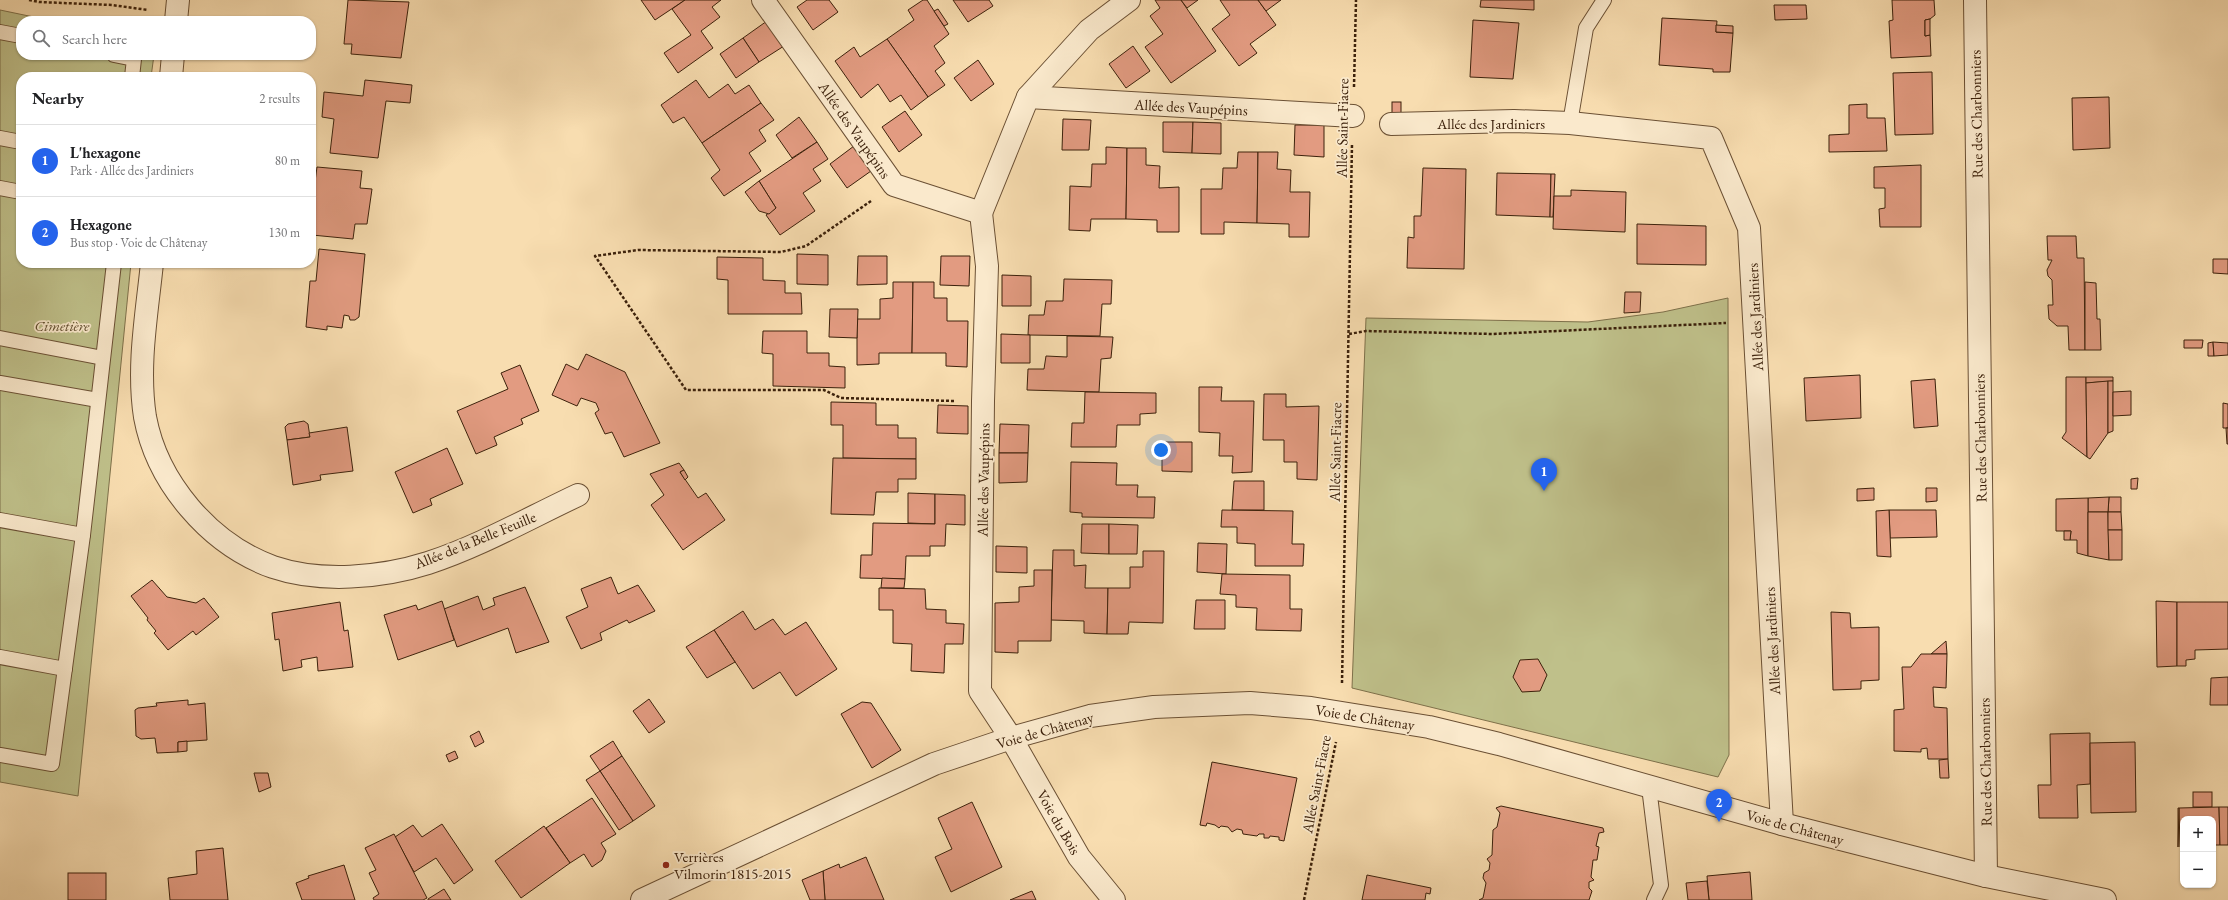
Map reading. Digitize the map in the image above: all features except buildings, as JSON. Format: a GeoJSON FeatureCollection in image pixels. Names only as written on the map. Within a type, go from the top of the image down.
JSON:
{"type":"FeatureCollection","features":[{"type":"Feature","properties":{"kind":"street","name":"Allée des Vaupépins"},"geometry":{"type":"LineString","coordinates":[[763,0],[894,185],[981,213]]}},
{"type":"Feature","properties":{"kind":"street","name":"Allée des Vaupépins"},"geometry":{"type":"LineString","coordinates":[[1011,738],[980,691],[983,401],[987,266],[981,213],[1028,97],[1089,30],[1129,0]]}},
{"type":"Feature","properties":{"kind":"street","name":"Rue des Charbonniers"},"geometry":{"type":"LineString","coordinates":[[1975,0],[1986,876]]}},
{"type":"Feature","properties":{"kind":"street"},"geometry":{"type":"LineString","coordinates":[[171,72],[173,60]]}},
{"type":"Feature","properties":{"kind":"street","name":"Allée des Vaupépins"},"geometry":{"type":"LineString","coordinates":[[1028,97],[1353,116]]}},
{"type":"Feature","properties":{"kind":"street","name":"Allée des Jardiniers"},"geometry":{"type":"LineString","coordinates":[[1392,124],[1514,121],[1570,123],[1711,138],[1749,228],[1782,824]]}},
{"type":"Feature","properties":{"kind":"street","name":"Allée de la Belle Feuille"},"geometry":{"type":"LineString","coordinates":[[152,268],[142,383],[145,416],[154,450],[168,478],[186,504],[213,531],[242,552],[273,567],[306,574],[344,577],[389,572],[428,563],[491,537],[578,495]]}},
{"type":"Feature","properties":{"kind":"street","name":"Voie de Châtenay"},"geometry":{"type":"LineString","coordinates":[[642,900],[934,764],[1011,738],[1090,716],[1154,707],[1250,703],[1340,713],[1429,727],[1483,740],[1782,824],[1986,876],[2105,900]]}},
{"type":"Feature","properties":{"kind":"street","name":"Voie du Bois"},"geometry":{"type":"LineString","coordinates":[[1011,738],[1079,857],[1114,900]]}},
{"type":"Feature","properties":{"kind":"lane"},"geometry":{"type":"LineString","coordinates":[[1570,123],[1586,28],[1604,0]]}},
{"type":"Feature","properties":{"kind":"lane"},"geometry":{"type":"LineString","coordinates":[[0,32],[16,35]]}},
{"type":"Feature","properties":{"kind":"lane"},"geometry":{"type":"LineString","coordinates":[[133,72],[134,60]]}},
{"type":"Feature","properties":{"kind":"lane"},"geometry":{"type":"LineString","coordinates":[[0,138],[16,141]]}},
{"type":"Feature","properties":{"kind":"lane"},"geometry":{"type":"LineString","coordinates":[[0,188],[16,191]]}},
{"type":"Feature","properties":{"kind":"lane"},"geometry":{"type":"LineString","coordinates":[[0,755],[52,764],[83,535],[113,268]]}},
{"type":"Feature","properties":{"kind":"lane"},"geometry":{"type":"LineString","coordinates":[[0,338],[103,358]]}},
{"type":"Feature","properties":{"kind":"lane"},"geometry":{"type":"LineString","coordinates":[[0,383],[98,400]]}},
{"type":"Feature","properties":{"kind":"lane"},"geometry":{"type":"LineString","coordinates":[[0,520],[83,535]]}},
{"type":"Feature","properties":{"kind":"lane"},"geometry":{"type":"LineString","coordinates":[[0,657],[65,669]]}},
{"type":"Feature","properties":{"kind":"lane"},"geometry":{"type":"LineString","coordinates":[[1649,787],[1661,885],[1654,900]]}},
{"type":"Feature","properties":{"kind":"path"},"geometry":{"type":"LineString","coordinates":[[29,0],[39,2],[112,5],[177,12]]}},
{"type":"Feature","properties":{"kind":"path","name":"Allée Saint-Fiacre"},"geometry":{"type":"LineString","coordinates":[[1304,900],[1340,713],[1356,0]]}},
{"type":"Feature","properties":{"kind":"path"},"geometry":{"type":"LineString","coordinates":[[894,185],[806,246],[781,252],[638,250],[595,256],[686,390],[824,390],[841,398],[983,401]]}},
{"type":"Feature","properties":{"kind":"path"},"geometry":{"type":"LineString","coordinates":[[1348,334],[1366,331],[1494,334],[1728,323],[1755,319]]}},
{"type":"Feature","properties":{"kind":"green space","name":"Cimetière"},"geometry":{"type":"Polygon","coordinates":[[[0,10],[29,16],[16,16],[16,60],[153,60],[152,72],[16,72],[16,268],[131,268],[78,796],[0,782],[0,10]]]}},
{"type":"Feature","properties":{"kind":"green space"},"geometry":{"type":"Polygon","coordinates":[[[1728,298],[1729,755],[1718,777],[1352,688],[1366,318],[1588,322],[1663,312],[1728,298]]]}},
{"type":"Feature","properties":{"kind":"place","name":"L'hexagone"},"geometry":{"type":"Point","coordinates":[1544,491]}},
{"type":"Feature","properties":{"kind":"place","name":"Hexagone"},"geometry":{"type":"Point","coordinates":[1719,822]}},
{"type":"Feature","properties":{"kind":"place","name":"Verrières Vilmorin 1815-2015"},"geometry":{"type":"Point","coordinates":[666,865]}}]}
